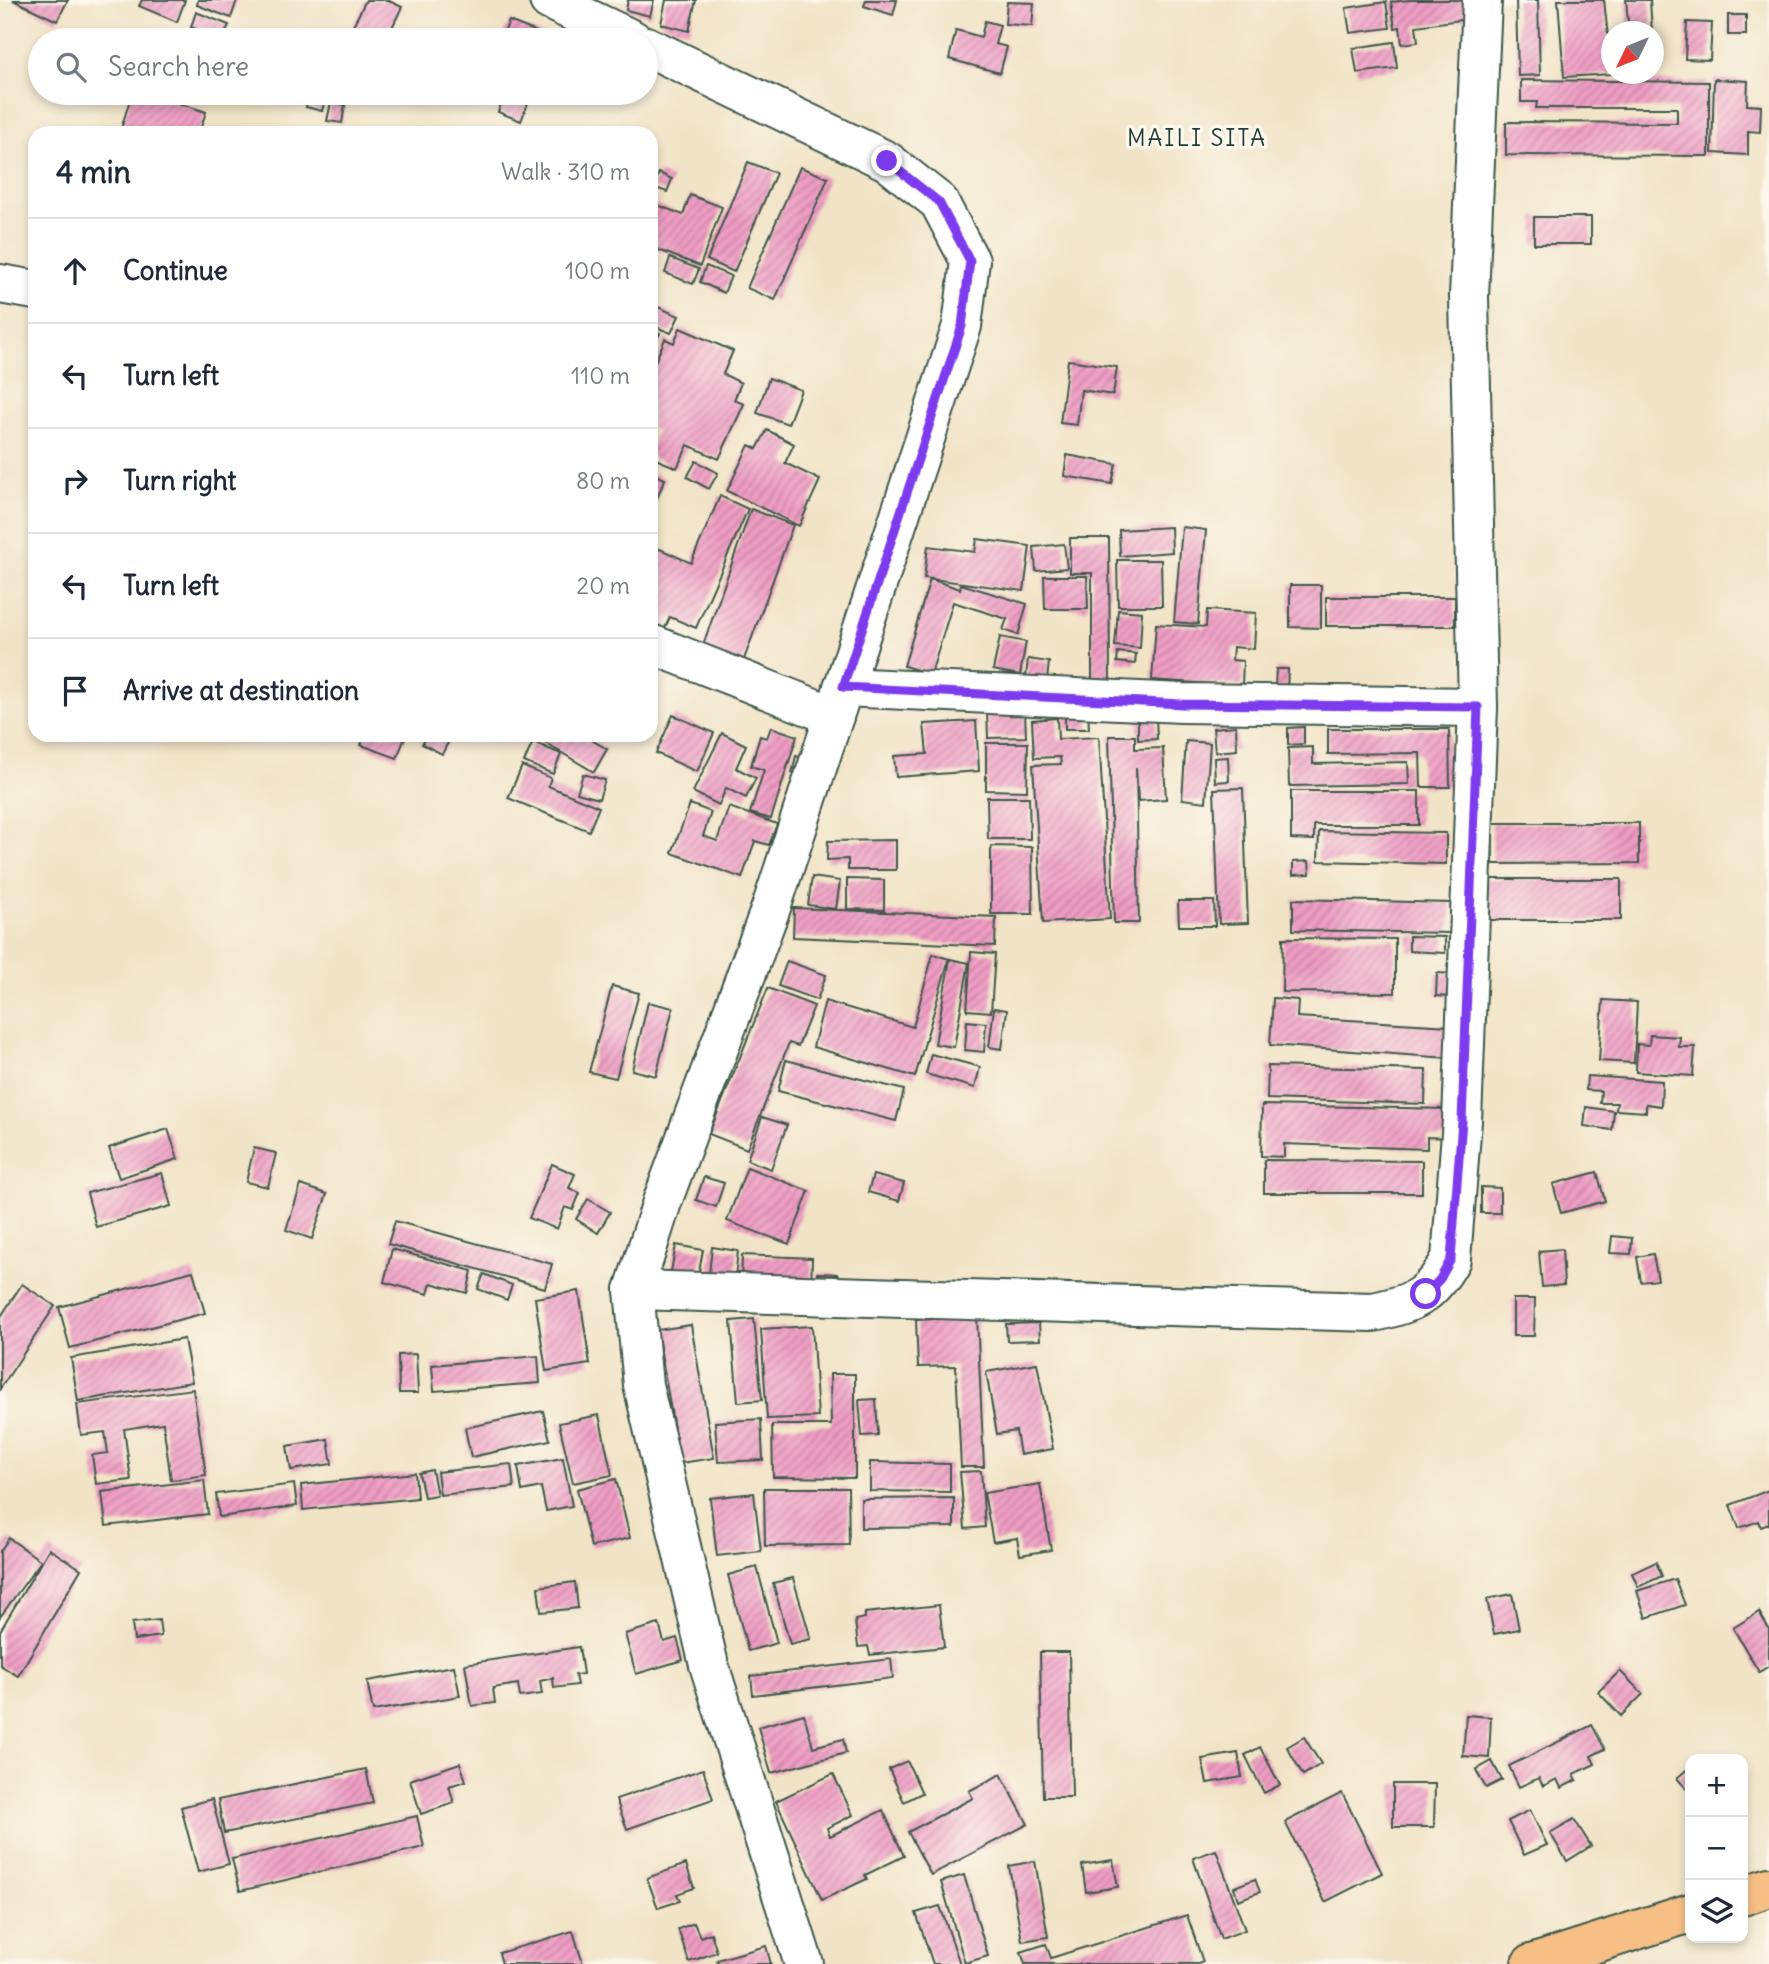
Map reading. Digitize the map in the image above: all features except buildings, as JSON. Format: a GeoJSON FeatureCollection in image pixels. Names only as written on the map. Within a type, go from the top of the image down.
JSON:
{"type":"FeatureCollection","features":[{"type":"Feature","properties":{"kind":"highway"},"geometry":{"type":"LineString","coordinates":[[1748,1894],[1769,1887]]}},
{"type":"Feature","properties":{"kind":"highway"},"geometry":{"type":"LineString","coordinates":[[1531,1964],[1685,1915]]}},
{"type":"Feature","properties":{"kind":"street"},"geometry":{"type":"LineString","coordinates":[[549,0],[608,28]]}},
{"type":"Feature","properties":{"kind":"street"},"geometry":{"type":"LineString","coordinates":[[634,1290],[1373,1312],[1402,1306],[1426,1294],[1440,1279],[1451,1259],[1462,1121],[1478,707],[1469,296],[1483,0]]}},
{"type":"Feature","properties":{"kind":"street"},"geometry":{"type":"LineString","coordinates":[[658,52],[887,161],[939,202],[970,261],[962,326],[772,905],[662,1202],[634,1290],[643,1385],[709,1665],[804,1964]]}},
{"type":"Feature","properties":{"kind":"street"},"geometry":{"type":"LineString","coordinates":[[0,284],[28,289]]}},
{"type":"Feature","properties":{"kind":"street"},"geometry":{"type":"LineString","coordinates":[[658,647],[839,702],[1478,707]]}},
{"type":"Feature","properties":{"kind":"district","name":"MAILI SITA"},"geometry":{"type":"Point","coordinates":[1197,138]}},
{"type":"Feature","properties":{"kind":"route"},"geometry":{"type":"LineString","coordinates":[[887,161],[939,202],[970,261],[962,326],[843,687],[1182,704],[1478,707],[1462,1121],[1451,1259],[1440,1279],[1426,1294]]}}]}
